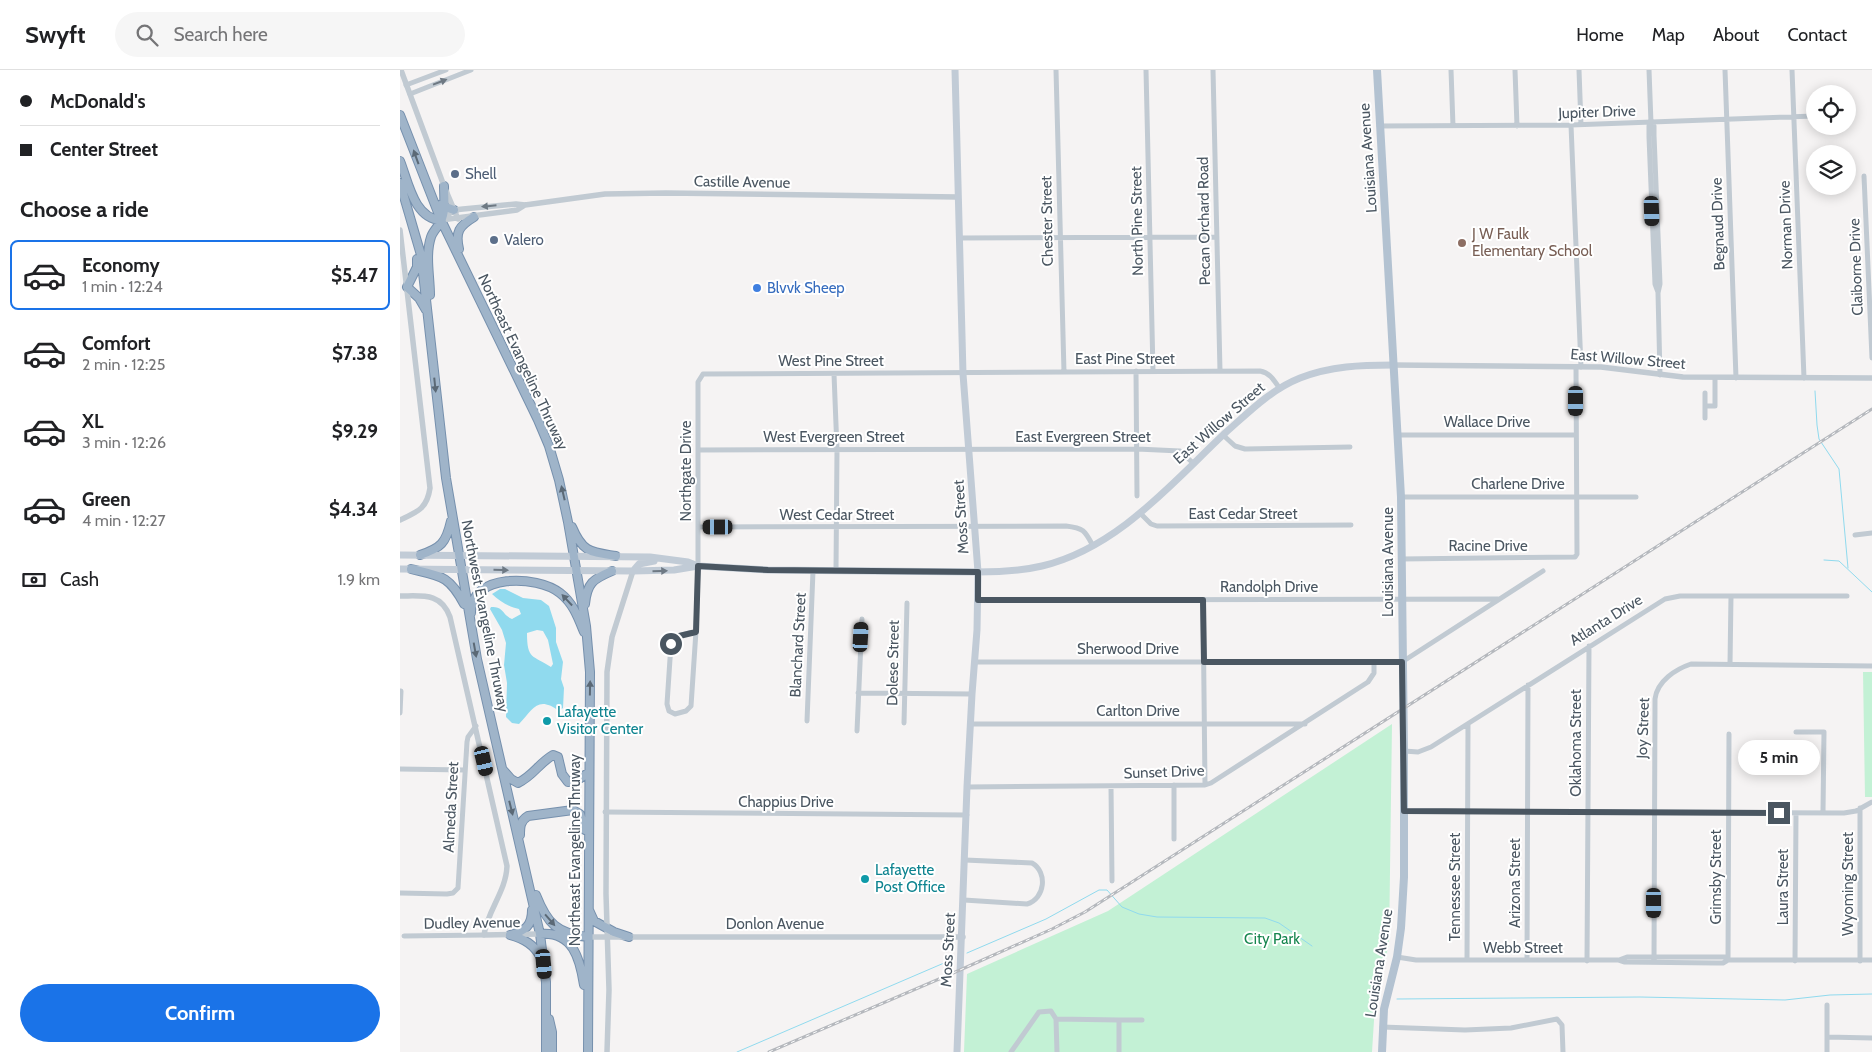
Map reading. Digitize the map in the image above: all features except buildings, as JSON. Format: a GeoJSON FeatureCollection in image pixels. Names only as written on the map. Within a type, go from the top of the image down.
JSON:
{"type":"FeatureCollection","features":[{"type":"Feature","properties":{"kind":"highway","name":"Northeast Evangeline Thruway"},"geometry":{"type":"LineString","coordinates":[[400,114],[441,220],[538,420],[557,470],[567,514],[588,643],[590,672],[588,1052]]}},
{"type":"Feature","properties":{"kind":"highway"},"geometry":{"type":"LineString","coordinates":[[400,160],[414,200],[420,209],[437,220],[441,220]]}},
{"type":"Feature","properties":{"kind":"highway","name":"Northwest Evangeline Thruway"},"geometry":{"type":"LineString","coordinates":[[400,183],[420,255],[443,455],[468,611],[540,934],[544,964],[546,1052]]}},
{"type":"Feature","properties":{"kind":"highway"},"geometry":{"type":"LineString","coordinates":[[433,362],[429,252],[430,238],[441,220],[444,206],[444,186]]}},
{"type":"Feature","properties":{"kind":"highway"},"geometry":{"type":"LineString","coordinates":[[432,199],[454,210]]}},
{"type":"Feature","properties":{"kind":"highway"},"geometry":{"type":"LineString","coordinates":[[462,264],[456,238],[463,223],[474,217]]}},
{"type":"Feature","properties":{"kind":"highway"},"geometry":{"type":"LineString","coordinates":[[416,242],[417,267],[404,287],[419,298],[428,313]]}},
{"type":"Feature","properties":{"kind":"highway"},"geometry":{"type":"LineString","coordinates":[[420,555],[441,546],[448,536],[452,514]]}},
{"type":"Feature","properties":{"kind":"highway"},"geometry":{"type":"LineString","coordinates":[[567,514],[582,546],[591,552],[616,556]]}},
{"type":"Feature","properties":{"kind":"highway"},"geometry":{"type":"LineString","coordinates":[[411,570],[441,576],[457,590],[468,611]]}},
{"type":"Feature","properties":{"kind":"highway"},"geometry":{"type":"LineString","coordinates":[[584,616],[586,591],[592,582],[612,571]]}},
{"type":"Feature","properties":{"kind":"highway"},"geometry":{"type":"LineString","coordinates":[[472,629],[471,608],[473,600],[483,589],[496,583],[535,583],[549,586],[569,602],[574,608],[588,643]]}},
{"type":"Feature","properties":{"kind":"highway"},"geometry":{"type":"LineString","coordinates":[[502,769],[511,779],[518,783],[530,777],[542,762],[553,755],[558,757],[562,774],[568,782],[576,781],[588,773]]}},
{"type":"Feature","properties":{"kind":"highway"},"geometry":{"type":"LineString","coordinates":[[521,847],[520,829],[523,819],[534,815],[572,810],[580,814],[588,839]]}},
{"type":"Feature","properties":{"kind":"highway"},"geometry":{"type":"LineString","coordinates":[[524,860],[535,895],[545,916],[565,933],[588,937]]}},
{"type":"Feature","properties":{"kind":"highway"},"geometry":{"type":"LineString","coordinates":[[510,935],[524,931],[530,923],[532,896]]}},
{"type":"Feature","properties":{"kind":"highway"},"geometry":{"type":"LineString","coordinates":[[588,908],[594,921],[607,933],[629,937]]}},
{"type":"Feature","properties":{"kind":"highway"},"geometry":{"type":"LineString","coordinates":[[540,934],[549,933],[557,936],[572,947],[578,956],[587,1007]]}},
{"type":"Feature","properties":{"kind":"highway"},"geometry":{"type":"LineString","coordinates":[[510,935],[524,939],[532,944],[538,950],[544,964]]}},
{"type":"Feature","properties":{"kind":"highway"},"geometry":{"type":"LineString","coordinates":[[545,997],[552,1032],[552,1052]]}},
{"type":"Feature","properties":{"kind":"main road","name":"Moss Street"},"geometry":{"type":"LineString","coordinates":[[955,70],[963,374],[978,572],[957,1052]]}},
{"type":"Feature","properties":{"kind":"main road","name":"Louisiana Avenue"},"geometry":{"type":"LineString","coordinates":[[1377,70],[1401,497],[1404,751],[1402,914],[1397,957],[1387,994],[1382,1027],[1382,1052]]}},
{"type":"Feature","properties":{"kind":"main road","name":"East Willow Street"},"geometry":{"type":"LineString","coordinates":[[400,569],[633,571],[674,570],[698,566],[813,571],[978,572],[1008,571],[1044,565],[1073,556],[1119,530],[1140,513],[1259,402],[1280,389],[1299,379],[1340,368],[1360,365],[1393,365]]}},
{"type":"Feature","properties":{"kind":"main road","name":"East Willow Street"},"geometry":{"type":"LineString","coordinates":[[400,555],[616,556],[667,559],[688,562],[698,566]]}},
{"type":"Feature","properties":{"kind":"main road"},"geometry":{"type":"LineString","coordinates":[[633,571],[639,564],[667,559]]}},
{"type":"Feature","properties":{"kind":"street"},"geometry":{"type":"LineString","coordinates":[[401,70],[458,219]]}},
{"type":"Feature","properties":{"kind":"street"},"geometry":{"type":"LineString","coordinates":[[406,85],[446,70]]}},
{"type":"Feature","properties":{"kind":"street"},"geometry":{"type":"LineString","coordinates":[[410,94],[471,70]]}},
{"type":"Feature","properties":{"kind":"street","name":"Chester Street"},"geometry":{"type":"LineString","coordinates":[[1056,70],[1064,372]]}},
{"type":"Feature","properties":{"kind":"street","name":"North Pine Street"},"geometry":{"type":"LineString","coordinates":[[1146,70],[1154,371]]}},
{"type":"Feature","properties":{"kind":"street","name":"Pecan Orchard Road"},"geometry":{"type":"LineString","coordinates":[[1213,70],[1220,371]]}},
{"type":"Feature","properties":{"kind":"street"},"geometry":{"type":"LineString","coordinates":[[1451,70],[1453,126]]}},
{"type":"Feature","properties":{"kind":"street"},"geometry":{"type":"LineString","coordinates":[[1515,70],[1517,126]]}},
{"type":"Feature","properties":{"kind":"street"},"geometry":{"type":"LineString","coordinates":[[1579,70],[1581,125]]}},
{"type":"Feature","properties":{"kind":"street"},"geometry":{"type":"LineString","coordinates":[[1649,70],[1651,122],[1654,126],[1660,284],[1658,293],[1660,375]]}},
{"type":"Feature","properties":{"kind":"street","name":"Begnaud Drive"},"geometry":{"type":"LineString","coordinates":[[1725,70],[1736,378]]}},
{"type":"Feature","properties":{"kind":"street","name":"Norman Drive"},"geometry":{"type":"LineString","coordinates":[[1792,70],[1804,378]]}},
{"type":"Feature","properties":{"kind":"street","name":"Jupiter Drive"},"geometry":{"type":"LineString","coordinates":[[1379,126],[1581,125],[1806,116]]}},
{"type":"Feature","properties":{"kind":"street"},"geometry":{"type":"LineString","coordinates":[[1571,125],[1578,367],[1577,496]]}},
{"type":"Feature","properties":{"kind":"street","name":"Claiborne Drive"},"geometry":{"type":"LineString","coordinates":[[1864,176],[1869,210],[1872,358]]}},
{"type":"Feature","properties":{"kind":"street","name":"Castille Avenue"},"geometry":{"type":"LineString","coordinates":[[454,210],[516,204],[525,205],[605,194],[666,193],[958,197]]}},
{"type":"Feature","properties":{"kind":"street","name":"Castille Avenue"},"geometry":{"type":"LineString","coordinates":[[441,220],[517,210],[525,205]]}},
{"type":"Feature","properties":{"kind":"street"},"geometry":{"type":"LineString","coordinates":[[441,220],[454,210]]}},
{"type":"Feature","properties":{"kind":"street"},"geometry":{"type":"LineString","coordinates":[[400,230],[404,287],[430,488],[427,502],[424,506],[400,520]]}},
{"type":"Feature","properties":{"kind":"street"},"geometry":{"type":"LineString","coordinates":[[960,238],[1217,237]]}},
{"type":"Feature","properties":{"kind":"street","name":"East Willow Street"},"geometry":{"type":"LineString","coordinates":[[1393,365],[1578,367],[1715,378],[1872,378]]}},
{"type":"Feature","properties":{"kind":"street"},"geometry":{"type":"LineString","coordinates":[[1136,371],[1138,496]]}},
{"type":"Feature","properties":{"kind":"street","name":"East Pine Street"},"geometry":{"type":"LineString","coordinates":[[963,374],[988,372],[1263,371],[1272,377],[1280,389]]}},
{"type":"Feature","properties":{"kind":"street","name":"West Pine Street"},"geometry":{"type":"LineString","coordinates":[[700,376],[704,374],[963,374]]}},
{"type":"Feature","properties":{"kind":"street"},"geometry":{"type":"LineString","coordinates":[[834,374],[837,450],[836,571]]}},
{"type":"Feature","properties":{"kind":"street","name":"Northgate Drive"},"geometry":{"type":"LineString","coordinates":[[696,632],[675,637],[671,644],[667,704],[668,710],[672,713],[686,711],[692,706],[696,632],[699,527],[698,382],[700,376]]}},
{"type":"Feature","properties":{"kind":"street"},"geometry":{"type":"LineString","coordinates":[[1705,406],[1715,406],[1715,378]]}},
{"type":"Feature","properties":{"kind":"street"},"geometry":{"type":"LineString","coordinates":[[1705,393],[1705,418]]}},
{"type":"Feature","properties":{"kind":"street","name":"Wallace Drive"},"geometry":{"type":"LineString","coordinates":[[1397,435],[1576,434]]}},
{"type":"Feature","properties":{"kind":"street"},"geometry":{"type":"LineString","coordinates":[[1223,435],[1235,446],[1245,449],[1350,448]]}},
{"type":"Feature","properties":{"kind":"street","name":"East Evergreen Street"},"geometry":{"type":"LineString","coordinates":[[969,450],[1137,449],[1180,451],[1194,463]]}},
{"type":"Feature","properties":{"kind":"street","name":"West Evergreen Street"},"geometry":{"type":"LineString","coordinates":[[698,450],[969,450]]}},
{"type":"Feature","properties":{"kind":"street","name":"Racine Drive"},"geometry":{"type":"LineString","coordinates":[[1401,559],[1575,557],[1577,554],[1577,496]]}},
{"type":"Feature","properties":{"kind":"street","name":"Charlene Drive"},"geometry":{"type":"LineString","coordinates":[[1401,497],[1636,497]]}},
{"type":"Feature","properties":{"kind":"street","name":"East Cedar Street"},"geometry":{"type":"LineString","coordinates":[[1140,513],[1151,524],[1157,526],[1351,525]]}},
{"type":"Feature","properties":{"kind":"street","name":"West Cedar Street"},"geometry":{"type":"LineString","coordinates":[[699,527],[976,527]]}},
{"type":"Feature","properties":{"kind":"street"},"geometry":{"type":"LineString","coordinates":[[976,527],[1074,527],[1084,531],[1093,546]]}},
{"type":"Feature","properties":{"kind":"street"},"geometry":{"type":"LineString","coordinates":[[1855,535],[1872,533]]}},
{"type":"Feature","properties":{"kind":"street","name":"Northeast Evangeline Thruway"},"geometry":{"type":"LineString","coordinates":[[607,1052],[609,990],[606,812],[608,663],[612,637],[633,571]]}},
{"type":"Feature","properties":{"kind":"street","name":"Blanchard Street"},"geometry":{"type":"LineString","coordinates":[[807,721],[813,571]]}},
{"type":"Feature","properties":{"kind":"street"},"geometry":{"type":"LineString","coordinates":[[1402,662],[1543,571]]}},
{"type":"Feature","properties":{"kind":"street","name":"Northwest Evangeline Thruway"},"geometry":{"type":"LineString","coordinates":[[400,596],[432,597],[442,602],[450,617],[507,866],[506,878],[486,925],[484,935]]}},
{"type":"Feature","properties":{"kind":"street"},"geometry":{"type":"LineString","coordinates":[[1730,664],[1731,596]]}},
{"type":"Feature","properties":{"kind":"street","name":"Atlanta Drive"},"geometry":{"type":"LineString","coordinates":[[1404,751],[1418,752],[1426,750],[1669,597],[1848,596]]}},
{"type":"Feature","properties":{"kind":"street","name":"Randolph Drive"},"geometry":{"type":"LineString","coordinates":[[978,600],[1499,599]]}},
{"type":"Feature","properties":{"kind":"street"},"geometry":{"type":"LineString","coordinates":[[1203,600],[1205,785]]}},
{"type":"Feature","properties":{"kind":"street","name":"Dolese Street"},"geometry":{"type":"LineString","coordinates":[[904,723],[907,603]]}},
{"type":"Feature","properties":{"kind":"street"},"geometry":{"type":"LineString","coordinates":[[857,731],[862,619]]}},
{"type":"Feature","properties":{"kind":"street","name":"Oklahoma Street"},"geometry":{"type":"LineString","coordinates":[[1588,961],[1589,646]]}},
{"type":"Feature","properties":{"kind":"street","name":"Sherwood Drive"},"geometry":{"type":"LineString","coordinates":[[974,662],[1402,662]]}},
{"type":"Feature","properties":{"kind":"street","name":"Sunset Drive"},"geometry":{"type":"LineString","coordinates":[[968,787],[1174,786],[1212,783],[1368,682],[1374,673],[1374,662]]}},
{"type":"Feature","properties":{"kind":"street","name":"Joy Street"},"geometry":{"type":"LineString","coordinates":[[1654,960],[1655,699],[1660,684],[1689,665],[1872,666]]}},
{"type":"Feature","properties":{"kind":"street","name":"Arizona Street"},"geometry":{"type":"LineString","coordinates":[[1527,960],[1528,686]]}},
{"type":"Feature","properties":{"kind":"street"},"geometry":{"type":"LineString","coordinates":[[400,713],[401,691]]}},
{"type":"Feature","properties":{"kind":"street"},"geometry":{"type":"LineString","coordinates":[[858,693],[972,694]]}},
{"type":"Feature","properties":{"kind":"street","name":"Carlton Drive"},"geometry":{"type":"LineString","coordinates":[[970,724],[1305,724]]}},
{"type":"Feature","properties":{"kind":"street","name":"Tennessee Street"},"geometry":{"type":"LineString","coordinates":[[1467,960],[1468,724]]}},
{"type":"Feature","properties":{"kind":"street","name":"Almeda Street"},"geometry":{"type":"LineString","coordinates":[[400,893],[447,894],[455,891],[459,885],[467,742],[468,737],[476,726]]}},
{"type":"Feature","properties":{"kind":"street"},"geometry":{"type":"LineString","coordinates":[[1796,732],[1824,732],[1823,813]]}},
{"type":"Feature","properties":{"kind":"street","name":"Grimsby Street"},"geometry":{"type":"LineString","coordinates":[[1728,960],[1729,734]]}},
{"type":"Feature","properties":{"kind":"street"},"geometry":{"type":"LineString","coordinates":[[400,769],[465,770]]}},
{"type":"Feature","properties":{"kind":"street"},"geometry":{"type":"LineString","coordinates":[[1111,786],[1112,881]]}},
{"type":"Feature","properties":{"kind":"street"},"geometry":{"type":"LineString","coordinates":[[1174,786],[1174,839]]}},
{"type":"Feature","properties":{"kind":"street"},"geometry":{"type":"LineString","coordinates":[[1404,811],[1851,813],[1872,802]]}},
{"type":"Feature","properties":{"kind":"street","name":"Wyoming Street"},"geometry":{"type":"LineString","coordinates":[[1860,808],[1860,960]]}},
{"type":"Feature","properties":{"kind":"street","name":"Chappius Drive"},"geometry":{"type":"LineString","coordinates":[[606,812],[966,815]]}},
{"type":"Feature","properties":{"kind":"street","name":"Laura Street"},"geometry":{"type":"LineString","coordinates":[[1795,960],[1796,813]]}},
{"type":"Feature","properties":{"kind":"street"},"geometry":{"type":"LineString","coordinates":[[964,900],[1027,904],[1040,896],[1042,877],[1038,868],[1032,863],[965,860]]}},
{"type":"Feature","properties":{"kind":"street"},"geometry":{"type":"LineString","coordinates":[[588,937],[607,933]]}},
{"type":"Feature","properties":{"kind":"street","name":"Dudley Avenue"},"geometry":{"type":"LineString","coordinates":[[404,936],[540,934]]}},
{"type":"Feature","properties":{"kind":"street","name":"Donlon Avenue"},"geometry":{"type":"LineString","coordinates":[[629,937],[963,937]]}},
{"type":"Feature","properties":{"kind":"street","name":"Webb Street"},"geometry":{"type":"LineString","coordinates":[[1397,957],[1416,960],[1654,960],[1716,963],[1723,963],[1728,960],[1872,960]]}},
{"type":"Feature","properties":{"kind":"street"},"geometry":{"type":"LineString","coordinates":[[1827,1005],[1827,1052]]}},
{"type":"Feature","properties":{"kind":"street"},"geometry":{"type":"LineString","coordinates":[[1011,1052],[1039,1012],[1051,1011],[1056,1019],[1056,1052]]}},
{"type":"Feature","properties":{"kind":"street"},"geometry":{"type":"LineString","coordinates":[[1056,1019],[1142,1020]]}},
{"type":"Feature","properties":{"kind":"street"},"geometry":{"type":"LineString","coordinates":[[1382,1027],[1465,1030],[1511,1028],[1557,1019],[1562,1024],[1562,1052]]}},
{"type":"Feature","properties":{"kind":"street"},"geometry":{"type":"LineString","coordinates":[[1119,1052],[1120,1020]]}},
{"type":"Feature","properties":{"kind":"street"},"geometry":{"type":"LineString","coordinates":[[1827,1037],[1872,1038]]}},
{"type":"Feature","properties":{"kind":"green space"},"geometry":{"type":"Polygon","coordinates":[[[1863,672],[1872,672],[1872,797],[1865,797],[1863,672]]]}},
{"type":"Feature","properties":{"kind":"green space","name":"City Park"},"geometry":{"type":"Polygon","coordinates":[[[1392,724],[1389,945],[1376,989],[1372,1052],[964,1052],[967,974],[1108,911],[1392,724]]]}},
{"type":"Feature","properties":{"kind":"water"},"geometry":{"type":"Polygon","coordinates":[[[500,589],[505,589],[523,598],[541,600],[549,606],[556,628],[556,642],[563,662],[561,679],[564,688],[563,708],[559,711],[552,706],[540,704],[519,724],[512,723],[506,717],[507,683],[504,665],[506,643],[502,630],[490,609],[491,607],[499,608],[512,619],[521,614],[519,609],[504,603],[492,594],[500,589]],[[537,630],[527,633],[528,648],[532,656],[551,667],[553,664],[548,640],[543,631],[537,630]]]}},
{"type":"Feature","properties":{"kind":"waterway"},"geometry":{"type":"LineString","coordinates":[[1815,391],[1819,439],[1839,469],[1848,568]]}},
{"type":"Feature","properties":{"kind":"waterway"},"geometry":{"type":"LineString","coordinates":[[1824,560],[1839,561],[1872,592]]}},
{"type":"Feature","properties":{"kind":"waterway"},"geometry":{"type":"LineString","coordinates":[[967,953],[1046,919],[1099,890],[1107,890],[1122,907],[1139,914],[1157,917],[1265,918],[1279,923],[1312,946]]}},
{"type":"Feature","properties":{"kind":"waterway"},"geometry":{"type":"LineString","coordinates":[[737,1052],[951,960]]}},
{"type":"Feature","properties":{"kind":"waterway"},"geometry":{"type":"LineString","coordinates":[[1397,999],[1640,997],[1785,1000],[1830,995],[1872,994]]}},
{"type":"Feature","properties":{"kind":"railway"},"geometry":{"type":"LineString","coordinates":[[769,1052],[960,970],[1052,929],[1085,912],[1872,409]]}},
{"type":"Feature","properties":{"kind":"place","name":"Shell"},"geometry":{"type":"Point","coordinates":[455,174]}},
{"type":"Feature","properties":{"kind":"place","name":"Valero"},"geometry":{"type":"Point","coordinates":[494,240]}},
{"type":"Feature","properties":{"kind":"place","name":"J W Faulk Elementary School"},"geometry":{"type":"Point","coordinates":[1462,243]}},
{"type":"Feature","properties":{"kind":"place","name":"Blvvk Sheep"},"geometry":{"type":"Point","coordinates":[757,288]}},
{"type":"Feature","properties":{"kind":"place","name":"Lafayette Visitor Center"},"geometry":{"type":"Point","coordinates":[547,721]}},
{"type":"Feature","properties":{"kind":"place","name":"Lafayette Post Office"},"geometry":{"type":"Point","coordinates":[865,879]}},
{"type":"Feature","properties":{"kind":"route"},"geometry":{"type":"LineString","coordinates":[[671,644],[675,637],[696,632],[698,566],[768,570],[978,572],[978,600],[1203,600],[1204,662],[1402,662],[1404,811],[1779,813]]}}]}
